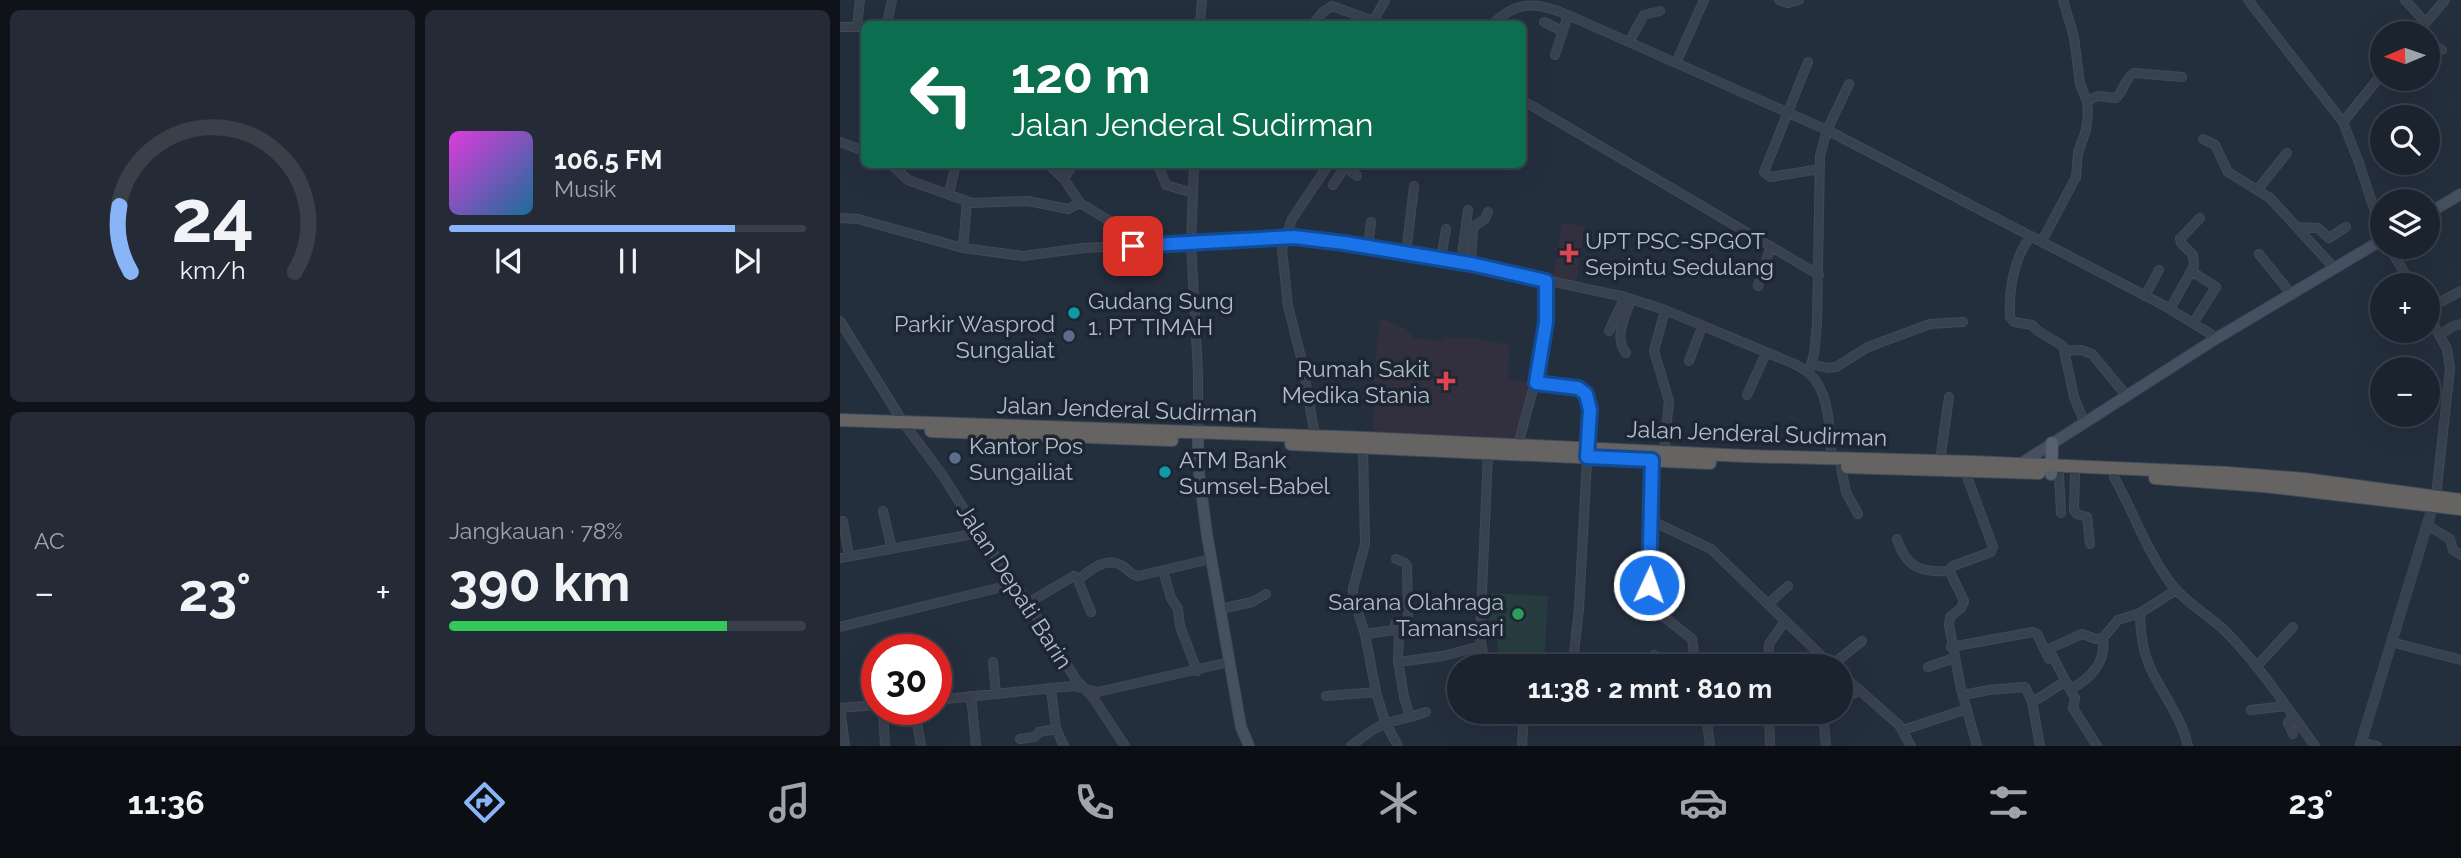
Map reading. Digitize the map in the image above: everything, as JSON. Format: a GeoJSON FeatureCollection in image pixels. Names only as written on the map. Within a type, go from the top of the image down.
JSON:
{"type":"FeatureCollection","features":[{"type":"Feature","properties":{"kind":"highway","name":"Jalan Jenderal Sudirman"},"geometry":{"type":"LineString","coordinates":[[840,420],[1488,453],[1664,451],[1836,463]]}},
{"type":"Feature","properties":{"kind":"highway","name":"Jalan Jenderal Sudirman"},"geometry":{"type":"LineString","coordinates":[[840,427],[906,425]]}},
{"type":"Feature","properties":{"kind":"highway","name":"Jalan Jenderal Sudirman"},"geometry":{"type":"LineString","coordinates":[[1198,437],[1315,436],[1518,445],[1652,460],[2020,464],[2075,474],[2114,477],[2264,481]]}},
{"type":"Feature","properties":{"kind":"highway","name":"Jalan Jenderal Sudirman"},"geometry":{"type":"LineString","coordinates":[[1882,464],[1940,461],[2054,471],[2264,481],[2435,500],[2461,500]]}},
{"type":"Feature","properties":{"kind":"highway","name":"Jalan Jenderal Sudirman"},"geometry":{"type":"LineString","coordinates":[[2435,500],[2461,509]]}},
{"type":"Feature","properties":{"kind":"main road"},"geometry":{"type":"LineString","coordinates":[[2440,206],[2461,194]]}},
{"type":"Feature","properties":{"kind":"main road"},"geometry":{"type":"LineString","coordinates":[[2020,464],[2217,338],[2370,247]]}},
{"type":"Feature","properties":{"kind":"main road"},"geometry":{"type":"LineString","coordinates":[[1198,437],[1198,466],[1211,559],[1241,727],[1249,746]]}},
{"type":"Feature","properties":{"kind":"main road"},"geometry":{"type":"LineString","coordinates":[[2052,443],[2054,471]]}},
{"type":"Feature","properties":{"kind":"street"},"geometry":{"type":"LineString","coordinates":[[840,27],[861,26],[860,0]]}},
{"type":"Feature","properties":{"kind":"street"},"geometry":{"type":"LineString","coordinates":[[888,21],[892,0]]}},
{"type":"Feature","properties":{"kind":"street"},"geometry":{"type":"LineString","coordinates":[[1200,21],[1202,0]]}},
{"type":"Feature","properties":{"kind":"street"},"geometry":{"type":"LineString","coordinates":[[1320,0],[1328,8]]}},
{"type":"Feature","properties":{"kind":"street"},"geometry":{"type":"LineString","coordinates":[[1343,0],[1353,13]]}},
{"type":"Feature","properties":{"kind":"street"},"geometry":{"type":"LineString","coordinates":[[1374,21],[1385,0]]}},
{"type":"Feature","properties":{"kind":"street"},"geometry":{"type":"LineString","coordinates":[[1676,63],[1704,0]]}},
{"type":"Feature","properties":{"kind":"street"},"geometry":{"type":"LineString","coordinates":[[1779,0],[1788,3],[1799,0]]}},
{"type":"Feature","properties":{"kind":"street"},"geometry":{"type":"LineString","coordinates":[[2042,241],[2076,177],[2078,153],[2086,130],[2087,101],[2080,84],[2074,37],[2063,0]]}},
{"type":"Feature","properties":{"kind":"street"},"geometry":{"type":"LineString","coordinates":[[2248,0],[2343,122],[2370,196]]}},
{"type":"Feature","properties":{"kind":"street"},"geometry":{"type":"LineString","coordinates":[[2405,0],[2424,21]]}},
{"type":"Feature","properties":{"kind":"street"},"geometry":{"type":"LineString","coordinates":[[2426,21],[2445,0]]}},
{"type":"Feature","properties":{"kind":"street"},"geometry":{"type":"LineString","coordinates":[[1497,21],[1512,9],[1527,4],[1542,4],[1568,15],[1827,130],[2170,309],[2217,338]]}},
{"type":"Feature","properties":{"kind":"street"},"geometry":{"type":"LineString","coordinates":[[1316,21],[1328,8],[1335,6],[1369,21]]}},
{"type":"Feature","properties":{"kind":"street"},"geometry":{"type":"LineString","coordinates":[[1629,43],[1644,15],[1660,11]]}},
{"type":"Feature","properties":{"kind":"street"},"geometry":{"type":"LineString","coordinates":[[1555,55],[1568,15]]}},
{"type":"Feature","properties":{"kind":"street"},"geometry":{"type":"LineString","coordinates":[[1544,22],[1562,31]]}},
{"type":"Feature","properties":{"kind":"street"},"geometry":{"type":"LineString","coordinates":[[1808,62],[1765,165],[1764,174],[1770,177],[1820,169]]}},
{"type":"Feature","properties":{"kind":"street"},"geometry":{"type":"LineString","coordinates":[[2087,101],[2099,96],[2116,98],[2124,89],[2129,76],[2134,73],[2182,77]]}},
{"type":"Feature","properties":{"kind":"street"},"geometry":{"type":"LineString","coordinates":[[1849,84],[1827,130],[1820,156],[1819,275],[1810,368],[1822,393],[1836,463],[1846,492],[1858,514]]}},
{"type":"Feature","properties":{"kind":"street"},"geometry":{"type":"LineString","coordinates":[[2343,122],[2370,89]]}},
{"type":"Feature","properties":{"kind":"street"},"geometry":{"type":"LineString","coordinates":[[1526,102],[1819,275]]}},
{"type":"Feature","properties":{"kind":"street"},"geometry":{"type":"LineString","coordinates":[[2203,139],[2215,145],[2228,172],[2258,189],[2298,227],[2335,269]]}},
{"type":"Feature","properties":{"kind":"street"},"geometry":{"type":"LineString","coordinates":[[840,142],[861,150]]}},
{"type":"Feature","properties":{"kind":"street"},"geometry":{"type":"LineString","coordinates":[[2258,189],[2287,153]]}},
{"type":"Feature","properties":{"kind":"street"},"geometry":{"type":"LineString","coordinates":[[895,168],[908,180],[929,189],[977,203],[995,200],[1028,201],[1060,209],[1074,208],[1080,204]]}},
{"type":"Feature","properties":{"kind":"street"},"geometry":{"type":"LineString","coordinates":[[949,193],[955,168]]}},
{"type":"Feature","properties":{"kind":"street"},"geometry":{"type":"LineString","coordinates":[[1052,168],[1080,204],[1118,226],[1133,246]]}},
{"type":"Feature","properties":{"kind":"street"},"geometry":{"type":"LineString","coordinates":[[1063,179],[1070,168]]}},
{"type":"Feature","properties":{"kind":"street"},"geometry":{"type":"LineString","coordinates":[[1159,168],[1166,185],[1193,193]]}},
{"type":"Feature","properties":{"kind":"street"},"geometry":{"type":"LineString","coordinates":[[1194,168],[1191,244],[1198,437]]}},
{"type":"Feature","properties":{"kind":"street"},"geometry":{"type":"LineString","coordinates":[[1315,436],[1286,290],[1282,256],[1284,237],[1297,211],[1326,168]]}},
{"type":"Feature","properties":{"kind":"street"},"geometry":{"type":"LineString","coordinates":[[1333,185],[1342,168]]}},
{"type":"Feature","properties":{"kind":"street"},"geometry":{"type":"LineString","coordinates":[[1346,168],[1357,176]]}},
{"type":"Feature","properties":{"kind":"street"},"geometry":{"type":"LineString","coordinates":[[1406,254],[1414,186]]}},
{"type":"Feature","properties":{"kind":"street"},"geometry":{"type":"LineString","coordinates":[[963,248],[967,201]]}},
{"type":"Feature","properties":{"kind":"street"},"geometry":{"type":"LineString","coordinates":[[1466,264],[1468,210]]}},
{"type":"Feature","properties":{"kind":"street"},"geometry":{"type":"LineString","coordinates":[[1466,264],[1473,227],[1484,220],[1488,212]]}},
{"type":"Feature","properties":{"kind":"street"},"geometry":{"type":"LineString","coordinates":[[840,218],[858,219],[963,248],[1023,256],[1084,248],[1284,237],[1368,247],[1441,259],[1628,298],[1810,368],[1836,367],[1868,347],[1930,324],[1963,322]]}},
{"type":"Feature","properties":{"kind":"street"},"geometry":{"type":"LineString","coordinates":[[2170,309],[2194,266],[2193,255],[2180,240],[2200,218]]}},
{"type":"Feature","properties":{"kind":"street"},"geometry":{"type":"LineString","coordinates":[[1368,247],[1371,222]]}},
{"type":"Feature","properties":{"kind":"street"},"geometry":{"type":"LineString","coordinates":[[2298,227],[2318,228],[2329,238],[2346,228]]}},
{"type":"Feature","properties":{"kind":"street"},"geometry":{"type":"LineString","coordinates":[[1441,259],[1446,229]]}},
{"type":"Feature","properties":{"kind":"street"},"geometry":{"type":"LineString","coordinates":[[2031,236],[2023,247],[2016,266],[2010,317],[2014,322],[2034,326],[2062,344],[2074,397],[2084,422]]}},
{"type":"Feature","properties":{"kind":"street"},"geometry":{"type":"LineString","coordinates":[[1758,286],[1771,246]]}},
{"type":"Feature","properties":{"kind":"street"},"geometry":{"type":"LineString","coordinates":[[2259,254],[2292,295]]}},
{"type":"Feature","properties":{"kind":"street"},"geometry":{"type":"LineString","coordinates":[[2145,296],[2159,270]]}},
{"type":"Feature","properties":{"kind":"street"},"geometry":{"type":"LineString","coordinates":[[2191,271],[2216,287],[2194,322]]}},
{"type":"Feature","properties":{"kind":"street"},"geometry":{"type":"LineString","coordinates":[[1518,445],[1536,383],[1546,322],[1546,281]]}},
{"type":"Feature","properties":{"kind":"street"},"geometry":{"type":"LineString","coordinates":[[2440,302],[2461,291]]}},
{"type":"Feature","properties":{"kind":"street"},"geometry":{"type":"LineString","coordinates":[[1609,331],[1628,298]]}},
{"type":"Feature","properties":{"kind":"street"},"geometry":{"type":"LineString","coordinates":[[1626,353],[1622,348],[1620,336],[1628,298]]}},
{"type":"Feature","properties":{"kind":"street"},"geometry":{"type":"LineString","coordinates":[[1664,451],[1669,401],[1654,351],[1665,310]]}},
{"type":"Feature","properties":{"kind":"street","name":"Jalan Depati Barin"},"geometry":{"type":"LineString","coordinates":[[840,321],[1075,678],[1094,699],[1125,746]]}},
{"type":"Feature","properties":{"kind":"street"},"geometry":{"type":"LineString","coordinates":[[2377,746],[2360,744],[2435,500],[2450,369],[2440,335],[2461,324]]}},
{"type":"Feature","properties":{"kind":"street"},"geometry":{"type":"LineString","coordinates":[[1689,361],[1702,327]]}},
{"type":"Feature","properties":{"kind":"street"},"geometry":{"type":"LineString","coordinates":[[2064,351],[2081,350],[2092,354],[2126,395]]}},
{"type":"Feature","properties":{"kind":"street"},"geometry":{"type":"LineString","coordinates":[[1747,395],[1766,353]]}},
{"type":"Feature","properties":{"kind":"street"},"geometry":{"type":"LineString","coordinates":[[1536,383],[1578,388],[1586,394],[1590,410],[1577,636],[1574,654]]}},
{"type":"Feature","properties":{"kind":"street"},"geometry":{"type":"LineString","coordinates":[[1940,461],[1949,397]]}},
{"type":"Feature","properties":{"kind":"street"},"geometry":{"type":"LineString","coordinates":[[1363,447],[1365,544],[1353,588],[1376,692],[1385,722],[1398,746]]}},
{"type":"Feature","properties":{"kind":"street"},"geometry":{"type":"LineString","coordinates":[[1483,654],[1488,453]]}},
{"type":"Feature","properties":{"kind":"street"},"geometry":{"type":"LineString","coordinates":[[1652,460],[1650,599],[1658,612],[1692,639],[1694,654]]}},
{"type":"Feature","properties":{"kind":"street"},"geometry":{"type":"LineString","coordinates":[[1949,571],[1953,566],[1993,550],[1968,465]]}},
{"type":"Feature","properties":{"kind":"street"},"geometry":{"type":"LineString","coordinates":[[2054,471],[2061,513]]}},
{"type":"Feature","properties":{"kind":"street"},"geometry":{"type":"LineString","coordinates":[[2075,474],[2074,510],[2087,517],[2090,544]]}},
{"type":"Feature","properties":{"kind":"street"},"geometry":{"type":"LineString","coordinates":[[2114,477],[2154,559],[2176,590],[2228,634],[2257,666],[2315,746]]}},
{"type":"Feature","properties":{"kind":"street"},"geometry":{"type":"LineString","coordinates":[[883,511],[892,549]]}},
{"type":"Feature","properties":{"kind":"street"},"geometry":{"type":"LineString","coordinates":[[844,521],[845,557],[979,533]]}},
{"type":"Feature","properties":{"kind":"street"},"geometry":{"type":"LineString","coordinates":[[1652,521],[1711,549],[1820,654]]}},
{"type":"Feature","properties":{"kind":"street"},"geometry":{"type":"LineString","coordinates":[[2427,525],[2450,539],[2453,550],[2461,555]]}},
{"type":"Feature","properties":{"kind":"street"},"geometry":{"type":"LineString","coordinates":[[1897,539],[1901,551],[1912,566],[1949,571]]}},
{"type":"Feature","properties":{"kind":"street"},"geometry":{"type":"LineString","coordinates":[[1078,580],[1095,566],[1105,564],[1120,565],[1136,576],[1211,559]]}},
{"type":"Feature","properties":{"kind":"street"},"geometry":{"type":"LineString","coordinates":[[1394,630],[1395,624],[1406,622],[1408,618],[1407,566],[1405,562],[1396,559]]}},
{"type":"Feature","properties":{"kind":"street"},"geometry":{"type":"LineString","coordinates":[[1164,571],[1197,671]]}},
{"type":"Feature","properties":{"kind":"street"},"geometry":{"type":"LineString","coordinates":[[1949,571],[1964,601],[1949,621],[1951,647],[1978,746]]}},
{"type":"Feature","properties":{"kind":"street"},"geometry":{"type":"LineString","coordinates":[[1028,603],[1075,576],[1091,611]]}},
{"type":"Feature","properties":{"kind":"street"},"geometry":{"type":"LineString","coordinates":[[840,627],[1014,584]]}},
{"type":"Feature","properties":{"kind":"street"},"geometry":{"type":"LineString","coordinates":[[1768,604],[1788,586]]}},
{"type":"Feature","properties":{"kind":"street"},"geometry":{"type":"LineString","coordinates":[[2032,701],[2045,697],[2054,687],[2082,684],[2094,672],[2102,657],[2103,638],[2118,620],[2140,613],[2176,590]]}},
{"type":"Feature","properties":{"kind":"street"},"geometry":{"type":"LineString","coordinates":[[1220,609],[1252,602],[1266,594]]}},
{"type":"Feature","properties":{"kind":"street"},"geometry":{"type":"LineString","coordinates":[[2140,613],[2144,653],[2183,727],[2188,746]]}},
{"type":"Feature","properties":{"kind":"street"},"geometry":{"type":"LineString","coordinates":[[1769,654],[1769,644],[1785,621]]}},
{"type":"Feature","properties":{"kind":"street"},"geometry":{"type":"LineString","coordinates":[[2257,666],[2293,627]]}},
{"type":"Feature","properties":{"kind":"street"},"geometry":{"type":"LineString","coordinates":[[1365,634],[1394,630]]}},
{"type":"Feature","properties":{"kind":"street"},"geometry":{"type":"LineString","coordinates":[[1394,630],[1400,636],[1398,662],[1410,717]]}},
{"type":"Feature","properties":{"kind":"street"},"geometry":{"type":"LineString","coordinates":[[1951,647],[2033,632],[2037,634],[2075,698],[2073,708],[2097,746]]}},
{"type":"Feature","properties":{"kind":"street"},"geometry":{"type":"LineString","coordinates":[[2048,651],[2082,634],[2096,639],[2103,638]]}},
{"type":"Feature","properties":{"kind":"street"},"geometry":{"type":"LineString","coordinates":[[1847,654],[1862,641]]}},
{"type":"Feature","properties":{"kind":"street"},"geometry":{"type":"LineString","coordinates":[[2391,642],[2461,660]]}},
{"type":"Feature","properties":{"kind":"street"},"geometry":{"type":"LineString","coordinates":[[1398,662],[1443,656],[1482,646]]}},
{"type":"Feature","properties":{"kind":"street"},"geometry":{"type":"LineString","coordinates":[[2048,651],[2052,667]]}},
{"type":"Feature","properties":{"kind":"street"},"geometry":{"type":"LineString","coordinates":[[1927,667],[1954,658]]}},
{"type":"Feature","properties":{"kind":"street"},"geometry":{"type":"LineString","coordinates":[[993,662],[996,694]]}},
{"type":"Feature","properties":{"kind":"street"},"geometry":{"type":"LineString","coordinates":[[952,698],[1073,686],[1101,691],[1229,662]]}},
{"type":"Feature","properties":{"kind":"street"},"geometry":{"type":"LineString","coordinates":[[1853,684],[1903,730],[1911,746]]}},
{"type":"Feature","properties":{"kind":"street"},"geometry":{"type":"LineString","coordinates":[[1963,695],[2025,687],[2032,701],[2040,746]]}},
{"type":"Feature","properties":{"kind":"street"},"geometry":{"type":"LineString","coordinates":[[1051,689],[1056,729],[1064,746]]}},
{"type":"Feature","properties":{"kind":"street"},"geometry":{"type":"LineString","coordinates":[[1853,694],[1860,690]]}},
{"type":"Feature","properties":{"kind":"street"},"geometry":{"type":"LineString","coordinates":[[1326,696],[1376,692]]}},
{"type":"Feature","properties":{"kind":"street"},"geometry":{"type":"LineString","coordinates":[[971,696],[976,746]]}},
{"type":"Feature","properties":{"kind":"street"},"geometry":{"type":"LineString","coordinates":[[845,746],[840,708],[861,706]]}},
{"type":"Feature","properties":{"kind":"street"},"geometry":{"type":"LineString","coordinates":[[2251,710],[2286,706]]}},
{"type":"Feature","properties":{"kind":"street"},"geometry":{"type":"LineString","coordinates":[[1903,730],[1967,709]]}},
{"type":"Feature","properties":{"kind":"street"},"geometry":{"type":"LineString","coordinates":[[1352,746],[1385,722],[1426,712]]}},
{"type":"Feature","properties":{"kind":"street"},"geometry":{"type":"LineString","coordinates":[[2293,715],[2288,724],[2293,734]]}},
{"type":"Feature","properties":{"kind":"street"},"geometry":{"type":"LineString","coordinates":[[1522,746],[1523,724]]}},
{"type":"Feature","properties":{"kind":"street"},"geometry":{"type":"LineString","coordinates":[[1707,724],[1710,746]]}},
{"type":"Feature","properties":{"kind":"street"},"geometry":{"type":"LineString","coordinates":[[1769,724],[1770,746]]}},
{"type":"Feature","properties":{"kind":"street"},"geometry":{"type":"LineString","coordinates":[[1823,724],[1826,746]]}},
{"type":"Feature","properties":{"kind":"street"},"geometry":{"type":"LineString","coordinates":[[884,725],[885,746]]}},
{"type":"Feature","properties":{"kind":"street"},"geometry":{"type":"LineString","coordinates":[[918,725],[921,746]]}},
{"type":"Feature","properties":{"kind":"street"},"geometry":{"type":"LineString","coordinates":[[1020,739],[1056,729]]}},
{"type":"Feature","properties":{"kind":"shaded area","name":"UPT PSC-SPGOT Sepintu Sedulang"},"geometry":{"type":"Polygon","coordinates":[[[1562,223],[1585,226],[1576,284],[1553,280],[1562,223]]]}},
{"type":"Feature","properties":{"kind":"shaded area","name":"Rumah Sakit Medika Stania"},"geometry":{"type":"Polygon","coordinates":[[[1380,318],[1405,328],[1414,338],[1442,341],[1443,337],[1475,338],[1509,345],[1508,379],[1531,383],[1515,445],[1373,436],[1372,398],[1380,318]]]}},
{"type":"Feature","properties":{"kind":"green space","name":"Sarana Olahraga Tamansari"},"geometry":{"type":"Polygon","coordinates":[[[1491,593],[1548,596],[1545,654],[1497,653],[1498,633],[1488,632],[1491,593]]]}},
{"type":"Feature","properties":{"kind":"place","name":"UPT PSC-SPGOT Sepintu Sedulang"},"geometry":{"type":"Point","coordinates":[1569,253]}},
{"type":"Feature","properties":{"kind":"place","name":"Gudang Sung 1. PT TIMAH"},"geometry":{"type":"Point","coordinates":[1074,313]}},
{"type":"Feature","properties":{"kind":"place","name":"Parkir Wasprod Sungaliat"},"geometry":{"type":"Point","coordinates":[1069,336]}},
{"type":"Feature","properties":{"kind":"place","name":"Rumah Sakit Medika Stania"},"geometry":{"type":"Point","coordinates":[1446,381]}},
{"type":"Feature","properties":{"kind":"place","name":"Kantor Pos Sungailiat"},"geometry":{"type":"Point","coordinates":[955,458]}},
{"type":"Feature","properties":{"kind":"place","name":"ATM Bank Sumsel-Babel"},"geometry":{"type":"Point","coordinates":[1165,472]}},
{"type":"Feature","properties":{"kind":"place","name":"Sarana Olahraga Tamansari"},"geometry":{"type":"Point","coordinates":[1518,614]}},
{"type":"Feature","properties":{"kind":"route"},"geometry":{"type":"LineString","coordinates":[[1133,246],[1294,237],[1471,264],[1546,281],[1546,322],[1536,383],[1578,388],[1586,394],[1590,410],[1587,457],[1652,460],[1649,585]]}}]}
